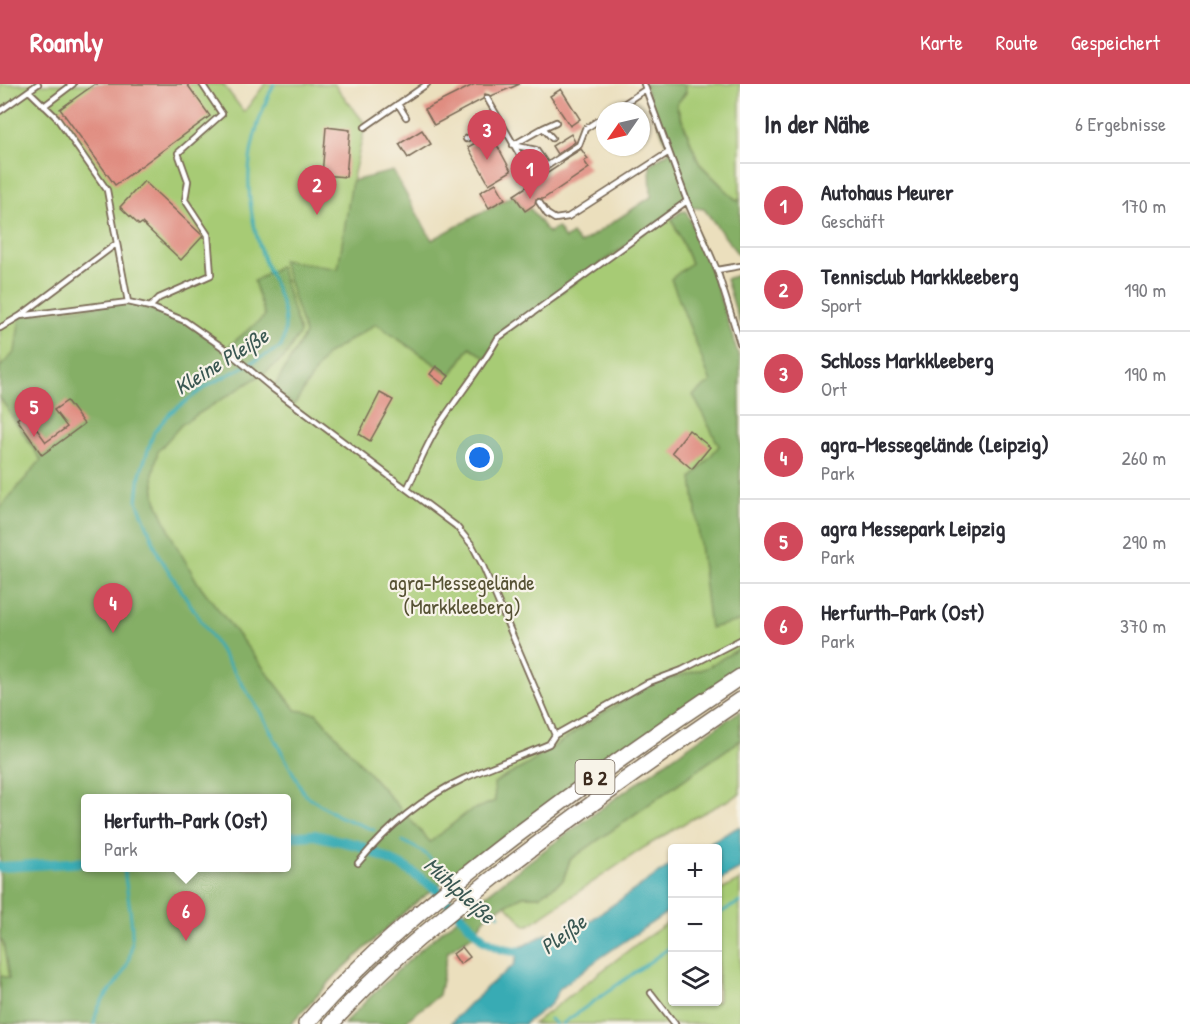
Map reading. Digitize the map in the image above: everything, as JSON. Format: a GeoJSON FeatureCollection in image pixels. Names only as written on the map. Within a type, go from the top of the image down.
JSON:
{"type":"FeatureCollection","features":[{"type":"Feature","properties":{"kind":"highway","name":"B 2"},"geometry":{"type":"LineString","coordinates":[[306,1024],[358,969],[454,884],[615,763],[740,676]]}},
{"type":"Feature","properties":{"kind":"highway","name":"B 2"},"geometry":{"type":"LineString","coordinates":[[331,1024],[371,983],[468,898],[565,823],[740,700]]}},
{"type":"Feature","properties":{"kind":"lane"},"geometry":{"type":"LineString","coordinates":[[0,111],[38,84]]}},
{"type":"Feature","properties":{"kind":"lane"},"geometry":{"type":"LineString","coordinates":[[44,106],[73,84]]}},
{"type":"Feature","properties":{"kind":"lane"},"geometry":{"type":"LineString","coordinates":[[150,307],[159,298],[211,275],[208,235],[185,200],[188,181],[178,153],[222,114],[202,84]]}},
{"type":"Feature","properties":{"kind":"lane"},"geometry":{"type":"LineString","coordinates":[[365,127],[427,84]]}},
{"type":"Feature","properties":{"kind":"lane"},"geometry":{"type":"LineString","coordinates":[[625,102],[645,87],[687,201],[717,270],[740,343]]}},
{"type":"Feature","properties":{"kind":"lane"},"geometry":{"type":"LineString","coordinates":[[29,91],[56,117],[107,190],[128,302]]}},
{"type":"Feature","properties":{"kind":"lane"},"geometry":{"type":"LineString","coordinates":[[487,98],[526,166]]}},
{"type":"Feature","properties":{"kind":"lane"},"geometry":{"type":"LineString","coordinates":[[398,104],[406,117]]}},
{"type":"Feature","properties":{"kind":"lane"},"geometry":{"type":"LineString","coordinates":[[466,139],[499,120]]}},
{"type":"Feature","properties":{"kind":"lane"},"geometry":{"type":"LineString","coordinates":[[513,145],[556,122]]}},
{"type":"Feature","properties":{"kind":"lane"},"geometry":{"type":"LineString","coordinates":[[513,145],[536,150],[547,166],[579,145],[585,129],[596,122]]}},
{"type":"Feature","properties":{"kind":"lane"},"geometry":{"type":"LineString","coordinates":[[543,128],[552,138]]}},
{"type":"Feature","properties":{"kind":"lane"},"geometry":{"type":"LineString","coordinates":[[539,202],[547,214],[555,219],[568,217],[669,152]]}},
{"type":"Feature","properties":{"kind":"lane"},"geometry":{"type":"LineString","coordinates":[[407,489],[424,450],[442,420],[487,359],[498,338],[687,201]]}},
{"type":"Feature","properties":{"kind":"lane"},"geometry":{"type":"LineString","coordinates":[[0,328],[20,316],[116,244]]}},
{"type":"Feature","properties":{"kind":"lane"},"geometry":{"type":"LineString","coordinates":[[717,270],[740,266]]}},
{"type":"Feature","properties":{"kind":"lane"},"geometry":{"type":"LineString","coordinates":[[20,316],[128,302],[150,307],[185,321],[225,349],[263,381],[456,526],[472,545],[482,564],[555,735]]}},
{"type":"Feature","properties":{"kind":"lane"},"geometry":{"type":"LineString","coordinates":[[358,864],[377,841],[405,816],[451,786],[549,744],[555,735],[647,683],[682,670],[740,640]]}},
{"type":"Feature","properties":{"kind":"lane"},"geometry":{"type":"LineString","coordinates":[[651,993],[675,1024]]}},
{"type":"Feature","properties":{"kind":"green space","name":"agra-Messegelände (Markkleeberg)"},"geometry":{"type":"Polygon","coordinates":[[[0,84],[223,84],[244,112],[265,84],[334,84],[367,126],[352,181],[376,324],[451,375],[470,347],[498,338],[669,214],[691,263],[740,411],[740,669],[409,908],[336,975],[291,1024],[0,1024],[0,84]]]}},
{"type":"Feature","properties":{"kind":"green space"},"geometry":{"type":"Polygon","coordinates":[[[644,84],[684,84],[686,92],[676,105],[699,163],[737,201],[740,199],[740,257],[704,209],[689,207],[687,201],[498,338],[487,359],[470,347],[451,375],[376,324],[326,355],[294,405],[273,389],[305,334],[282,260],[338,269],[352,181],[393,171],[432,240],[514,195],[525,211],[530,208],[548,233],[557,227],[565,239],[572,234],[580,244],[651,197],[650,164],[669,152],[644,84]]]}},
{"type":"Feature","properties":{"kind":"green space"},"geometry":{"type":"Polygon","coordinates":[[[684,84],[740,84],[740,199],[737,201],[699,163],[676,104],[686,93],[684,84]]]}},
{"type":"Feature","properties":{"kind":"green space"},"geometry":{"type":"Polygon","coordinates":[[[686,211],[712,272],[740,360],[740,621],[710,628],[692,478],[719,446],[693,395],[711,382],[671,279],[691,263],[672,219],[680,212],[686,211]]]}},
{"type":"Feature","properties":{"kind":"green space"},"geometry":{"type":"Polygon","coordinates":[[[280,266],[300,333],[285,357],[266,372],[182,424],[158,451],[153,475],[156,500],[175,543],[198,583],[296,710],[316,713],[430,842],[468,812],[495,801],[494,783],[527,765],[603,713],[654,683],[706,668],[740,648],[740,669],[409,908],[336,975],[291,1024],[0,1024],[0,976],[9,978],[3,943],[0,939],[0,508],[41,460],[0,398],[0,367],[15,352],[20,316],[128,302],[185,321],[225,349],[265,316],[254,281],[280,266]]]}},
{"type":"Feature","properties":{"kind":"green space"},"geometry":{"type":"Polygon","coordinates":[[[740,274],[740,324],[726,279],[740,274]]]}},
{"type":"Feature","properties":{"kind":"green space"},"geometry":{"type":"Polygon","coordinates":[[[740,711],[740,740],[570,860],[563,880],[540,896],[523,896],[489,913],[472,936],[448,951],[439,995],[402,1024],[344,1024],[422,948],[478,901],[609,803],[740,711]]]}},
{"type":"Feature","properties":{"kind":"green space"},"geometry":{"type":"Polygon","coordinates":[[[740,740],[740,794],[645,847],[529,925],[525,925],[505,904],[523,896],[540,896],[563,880],[570,860],[740,740]]]}},
{"type":"Feature","properties":{"kind":"green space"},"geometry":{"type":"Polygon","coordinates":[[[740,880],[740,1024],[533,1024],[668,923],[668,1006],[722,1006],[722,890],[740,880]]]}},
{"type":"Feature","properties":{"kind":"water"},"geometry":{"type":"Polygon","coordinates":[[[740,826],[740,869],[722,879],[722,844],[707,844],[740,826]]]}},
{"type":"Feature","properties":{"kind":"water"},"geometry":{"type":"Polygon","coordinates":[[[668,867],[668,912],[560,988],[551,1004],[524,1024],[450,1024],[487,987],[514,965],[517,955],[514,955],[515,947],[519,948],[548,933],[552,937],[572,933],[668,867]]]}},
{"type":"Feature","properties":{"kind":"building"},"geometry":{"type":"Polygon","coordinates":[[[95,84],[187,84],[210,116],[115,185],[60,109],[95,84]]]}},
{"type":"Feature","properties":{"kind":"building"},"geometry":{"type":"Polygon","coordinates":[[[475,84],[520,84],[491,96],[485,94],[483,99],[434,125],[425,109],[475,84]]]}},
{"type":"Feature","properties":{"kind":"building"},"geometry":{"type":"Polygon","coordinates":[[[561,89],[580,119],[570,126],[550,96],[561,89]]]}},
{"type":"Feature","properties":{"kind":"building"},"geometry":{"type":"Polygon","coordinates":[[[326,127],[350,130],[346,177],[322,175],[326,127]]]}},
{"type":"Feature","properties":{"kind":"building"},"geometry":{"type":"Polygon","coordinates":[[[422,130],[431,144],[408,158],[399,144],[422,130]]]}},
{"type":"Feature","properties":{"kind":"building"},"geometry":{"type":"Polygon","coordinates":[[[491,134],[511,171],[489,184],[468,147],[491,134]]]}},
{"type":"Feature","properties":{"kind":"building"},"geometry":{"type":"Polygon","coordinates":[[[571,134],[575,142],[557,154],[552,146],[571,134]]]}},
{"type":"Feature","properties":{"kind":"building"},"geometry":{"type":"Polygon","coordinates":[[[581,149],[588,159],[584,161],[589,168],[543,199],[536,199],[535,204],[525,211],[514,195],[581,149]]]}},
{"type":"Feature","properties":{"kind":"building"},"geometry":{"type":"Polygon","coordinates":[[[144,181],[203,236],[181,260],[142,223],[139,225],[120,207],[144,181]]]}},
{"type":"Feature","properties":{"kind":"building"},"geometry":{"type":"Polygon","coordinates":[[[496,183],[505,199],[489,208],[480,192],[496,183]]]}},
{"type":"Feature","properties":{"kind":"building"},"geometry":{"type":"Polygon","coordinates":[[[436,366],[449,376],[443,384],[430,374],[436,366]]]}},
{"type":"Feature","properties":{"kind":"building"},"geometry":{"type":"Polygon","coordinates":[[[380,393],[393,400],[370,441],[359,434],[380,393]]]}},
{"type":"Feature","properties":{"kind":"building"},"geometry":{"type":"Polygon","coordinates":[[[67,401],[84,424],[42,455],[17,419],[25,413],[46,442],[67,427],[54,410],[67,401]]]}},
{"type":"Feature","properties":{"kind":"building"},"geometry":{"type":"Polygon","coordinates":[[[689,430],[710,447],[692,469],[672,452],[689,430]]]}},
{"type":"Feature","properties":{"kind":"building"},"geometry":{"type":"Polygon","coordinates":[[[462,947],[470,957],[460,964],[453,954],[462,947]]]}},
{"type":"Feature","properties":{"kind":"waterway","name":"Kleine Pleiße"},"geometry":{"type":"LineString","coordinates":[[274,84],[264,106],[252,147],[249,188],[255,231],[284,311],[285,323],[281,347],[207,386],[170,413],[154,432],[140,474],[137,501],[159,556],[259,710],[305,795],[338,816],[374,830]]}},
{"type":"Feature","properties":{"kind":"waterway","name":"Mühlpleiße"},"geometry":{"type":"LineString","coordinates":[[291,837],[314,835],[358,845],[404,867],[435,888],[484,940],[502,949],[528,953]]}},
{"type":"Feature","properties":{"kind":"waterway","name":"Kleine Pleiße"},"geometry":{"type":"LineString","coordinates":[[403,841],[423,852],[446,873]]}},
{"type":"Feature","properties":{"kind":"waterway","name":"Mühlpleiße"},"geometry":{"type":"LineString","coordinates":[[0,867],[81,862]]}},
{"type":"Feature","properties":{"kind":"waterway"},"geometry":{"type":"LineString","coordinates":[[94,1024],[101,1002],[123,973],[131,948],[131,921],[125,872]]}},
{"type":"Feature","properties":{"kind":"waterway"},"geometry":{"type":"LineString","coordinates":[[722,912],[740,902]]}},
{"type":"Feature","properties":{"kind":"waterway","name":"Kleine Pleiße"},"geometry":{"type":"LineString","coordinates":[[486,903],[499,915]]}},
{"type":"Feature","properties":{"kind":"waterway"},"geometry":{"type":"LineString","coordinates":[[562,1024],[668,949]]}},
{"type":"Feature","properties":{"kind":"waterway"},"geometry":{"type":"LineString","coordinates":[[550,1019],[556,1024]]}},
{"type":"Feature","properties":{"kind":"place","name":"Schloss Markkleeberg"},"geometry":{"type":"Point","coordinates":[487,160]}},
{"type":"Feature","properties":{"kind":"place","name":"Autohaus Meurer"},"geometry":{"type":"Point","coordinates":[530,199]}},
{"type":"Feature","properties":{"kind":"place","name":"Tennisclub Markkleeberg"},"geometry":{"type":"Point","coordinates":[317,215]}},
{"type":"Feature","properties":{"kind":"place","name":"agra Messepark Leipzig"},"geometry":{"type":"Point","coordinates":[34,437]}},
{"type":"Feature","properties":{"kind":"place","name":"agra-Messegelände (Leipzig)"},"geometry":{"type":"Point","coordinates":[113,633]}},
{"type":"Feature","properties":{"kind":"place","name":"Herfurth-Park (Ost)"},"geometry":{"type":"Point","coordinates":[186,941]}},
{"type":"Feature","properties":{"kind":"water label","name":"Pleiße"},"geometry":{"type":"Point","coordinates":[563,934]}}]}
